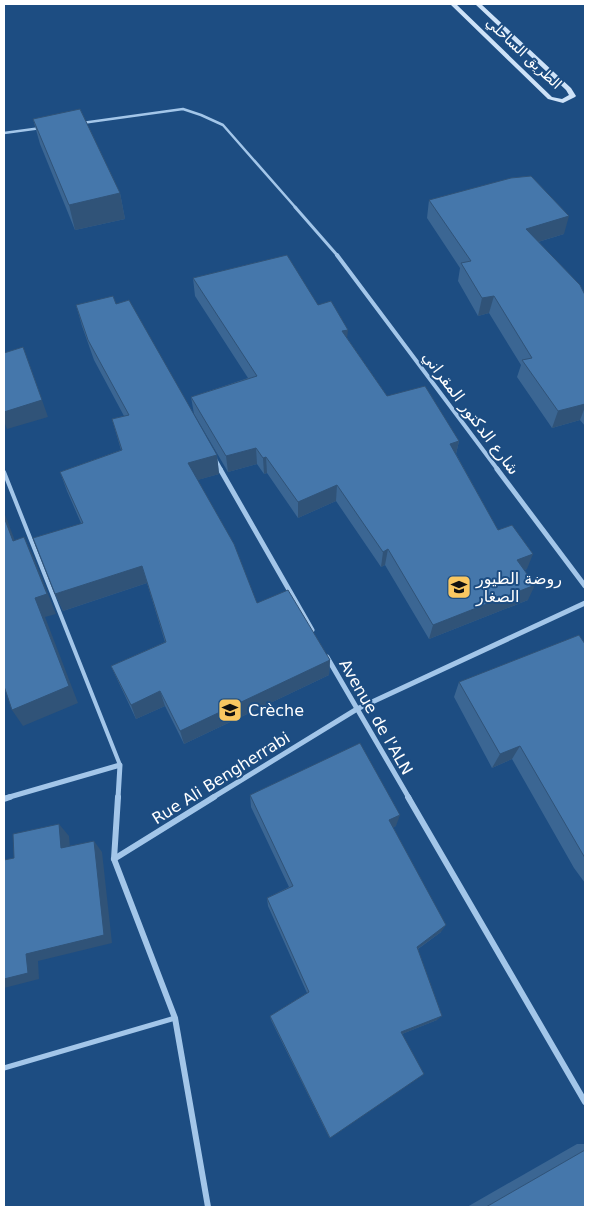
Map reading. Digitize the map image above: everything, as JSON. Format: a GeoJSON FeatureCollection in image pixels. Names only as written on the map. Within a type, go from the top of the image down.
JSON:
{"type":"FeatureCollection","features":[{"type":"Feature","properties":{"kind":"street","name":"الطريق الساحلي"},"geometry":{"type":"LineString","coordinates":[[453,4],[550,98],[563,101],[573,96],[569,89],[478,4]]}},
{"type":"Feature","properties":{"kind":"street","name":"شارع الدكتور المقراني"},"geometry":{"type":"LineString","coordinates":[[337,255],[585,586]]}},
{"type":"Feature","properties":{"kind":"street"},"geometry":{"type":"LineString","coordinates":[[212,453],[313,632]]}},
{"type":"Feature","properties":{"kind":"street","name":"Rue Ali Bengherrabi"},"geometry":{"type":"LineString","coordinates":[[114,859],[356,709],[585,603]]}},
{"type":"Feature","properties":{"kind":"street","name":"Avenue de l'ALN"},"geometry":{"type":"LineString","coordinates":[[323,649],[585,1102]]}},
{"type":"Feature","properties":{"kind":"street"},"geometry":{"type":"LineString","coordinates":[[4,799],[120,765],[114,859],[174,1018],[208,1207]]}},
{"type":"Feature","properties":{"kind":"lane"},"geometry":{"type":"LineString","coordinates":[[79,123],[183,109],[222,125],[337,255]]}},
{"type":"Feature","properties":{"kind":"lane"},"geometry":{"type":"LineString","coordinates":[[4,133],[41,128]]}},
{"type":"Feature","properties":{"kind":"lane"},"geometry":{"type":"LineString","coordinates":[[4,472],[120,765]]}},
{"type":"Feature","properties":{"kind":"lane"},"geometry":{"type":"LineString","coordinates":[[4,1068],[174,1018]]}},
{"type":"Feature","properties":{"kind":"building"},"geometry":{"type":"Polygon","coordinates":[[[80,109],[120,193],[69,205],[33,119],[80,109]]]}},
{"type":"Feature","properties":{"kind":"building"},"geometry":{"type":"Polygon","coordinates":[[[531,176],[569,216],[526,229],[580,285],[585,295],[585,404],[558,411],[522,360],[532,358],[494,296],[482,298],[461,263],[471,261],[429,200],[511,178],[531,176]]]}},
{"type":"Feature","properties":{"kind":"building"},"geometry":{"type":"Polygon","coordinates":[[[287,255],[318,305],[331,301],[348,330],[342,331],[387,396],[425,386],[459,441],[450,444],[498,530],[512,525],[533,554],[517,560],[535,585],[433,625],[388,549],[383,552],[337,485],[298,502],[266,457],[263,458],[256,448],[226,456],[191,397],[257,376],[193,278],[287,255]]]}},
{"type":"Feature","properties":{"kind":"building"},"geometry":{"type":"Polygon","coordinates":[[[113,296],[116,304],[129,300],[217,455],[188,463],[234,544],[257,603],[288,590],[330,660],[180,731],[160,691],[131,705],[111,666],[166,642],[142,566],[55,594],[33,538],[83,523],[60,472],[122,450],[112,419],[129,415],[88,340],[76,305],[113,296]]]}},
{"type":"Feature","properties":{"kind":"building"},"geometry":{"type":"Polygon","coordinates":[[[23,347],[42,400],[4,412],[4,353],[23,347]]]}},
{"type":"Feature","properties":{"kind":"building"},"geometry":{"type":"Polygon","coordinates":[[[4,517],[13,541],[24,537],[47,594],[35,598],[69,686],[12,710],[4,686],[4,517]]]}},
{"type":"Feature","properties":{"kind":"building"},"geometry":{"type":"Polygon","coordinates":[[[579,635],[585,644],[585,858],[520,746],[500,754],[459,682],[579,635]]]}},
{"type":"Feature","properties":{"kind":"building"},"geometry":{"type":"Polygon","coordinates":[[[360,743],[400,815],[389,820],[446,925],[417,947],[442,1016],[401,1032],[424,1074],[330,1138],[270,1016],[309,992],[267,898],[293,886],[250,795],[360,743]]]}},
{"type":"Feature","properties":{"kind":"building"},"geometry":{"type":"Polygon","coordinates":[[[59,824],[61,848],[94,841],[104,935],[26,954],[28,973],[4,979],[4,860],[14,858],[13,834],[59,824]]]}},
{"type":"Feature","properties":{"kind":"building"},"geometry":{"type":"Polygon","coordinates":[[[585,1150],[585,1207],[486,1207],[585,1150]]]}},
{"type":"Feature","properties":{"kind":"place","name":"روضة الطيور الصغار"},"geometry":{"type":"Point","coordinates":[459,587]}},
{"type":"Feature","properties":{"kind":"place","name":"Crèche"},"geometry":{"type":"Point","coordinates":[230,710]}}]}
